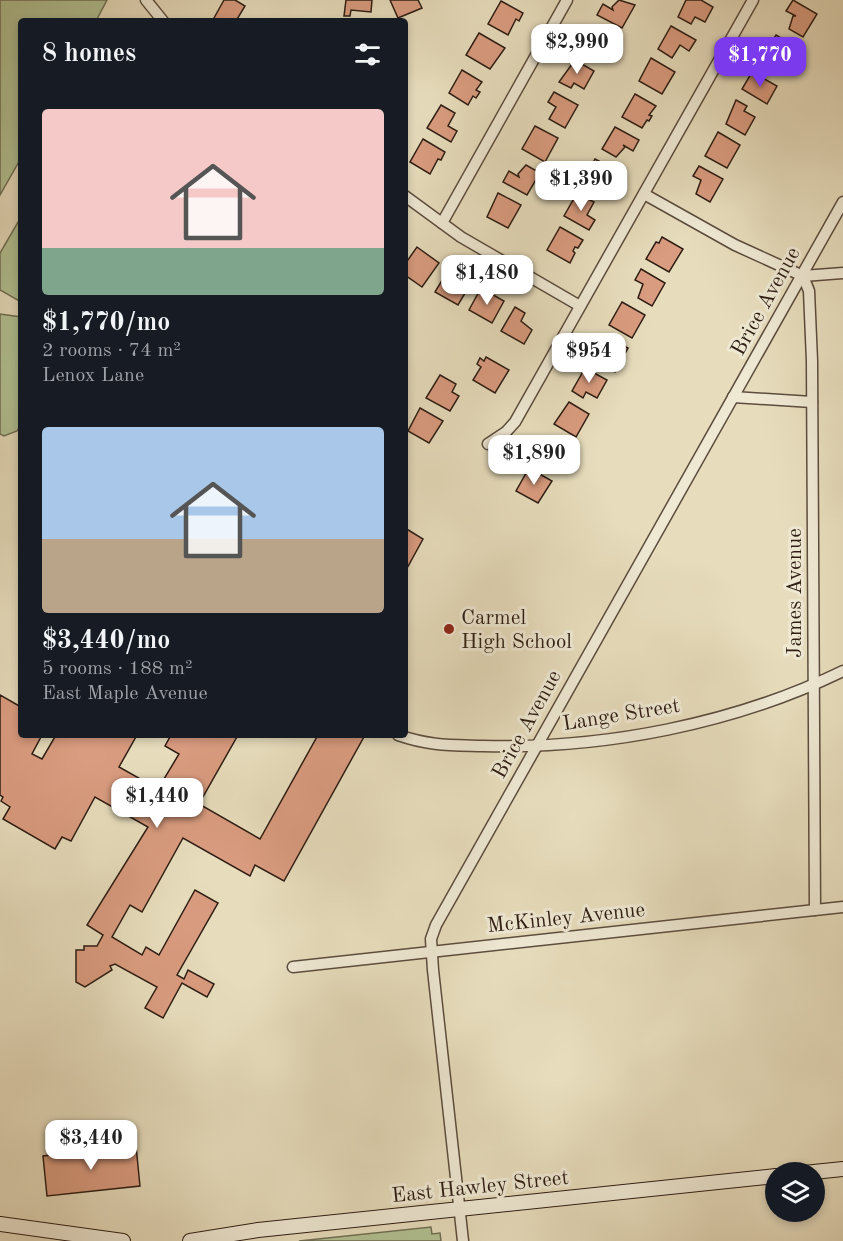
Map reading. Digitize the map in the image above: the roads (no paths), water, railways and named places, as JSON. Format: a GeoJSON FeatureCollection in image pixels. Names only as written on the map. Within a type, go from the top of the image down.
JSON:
{"type":"FeatureCollection","features":[{"type":"Feature","properties":{"kind":"street"},"geometry":{"type":"LineString","coordinates":[[146,0],[161,18]]}},
{"type":"Feature","properties":{"kind":"street"},"geometry":{"type":"LineString","coordinates":[[442,223],[567,0]]}},
{"type":"Feature","properties":{"kind":"street"},"geometry":{"type":"LineString","coordinates":[[488,444],[506,432],[515,422],[753,0]]}},
{"type":"Feature","properties":{"kind":"street"},"geometry":{"type":"LineString","coordinates":[[644,194],[735,245],[803,276],[843,273]]}},
{"type":"Feature","properties":{"kind":"street"},"geometry":{"type":"LineString","coordinates":[[408,198],[461,237],[580,306]]}},
{"type":"Feature","properties":{"kind":"street","name":"Brice Avenue"},"geometry":{"type":"LineString","coordinates":[[463,1241],[431,952],[431,939],[436,925],[843,202]]}},
{"type":"Feature","properties":{"kind":"street","name":"James Avenue"},"geometry":{"type":"LineString","coordinates":[[803,276],[808,291],[812,402],[815,910]]}},
{"type":"Feature","properties":{"kind":"street"},"geometry":{"type":"LineString","coordinates":[[733,397],[812,402]]}},
{"type":"Feature","properties":{"kind":"street","name":"Lange Street"},"geometry":{"type":"LineString","coordinates":[[407,738],[424,744],[536,746],[620,737],[700,721],[814,685],[843,671]]}},
{"type":"Feature","properties":{"kind":"street","name":"McKinley Avenue"},"geometry":{"type":"LineString","coordinates":[[293,968],[843,907]]}},
{"type":"Feature","properties":{"kind":"street"},"geometry":{"type":"LineString","coordinates":[[825,1171],[843,1169]]}},
{"type":"Feature","properties":{"kind":"street","name":"East Hawley Street"},"geometry":{"type":"LineString","coordinates":[[190,1241],[258,1230],[765,1177]]}},
{"type":"Feature","properties":{"kind":"street"},"geometry":{"type":"LineString","coordinates":[[0,1224],[123,1241]]}},
{"type":"Feature","properties":{"kind":"place","name":"Carmel High School"},"geometry":{"type":"Point","coordinates":[449,629]}}]}
